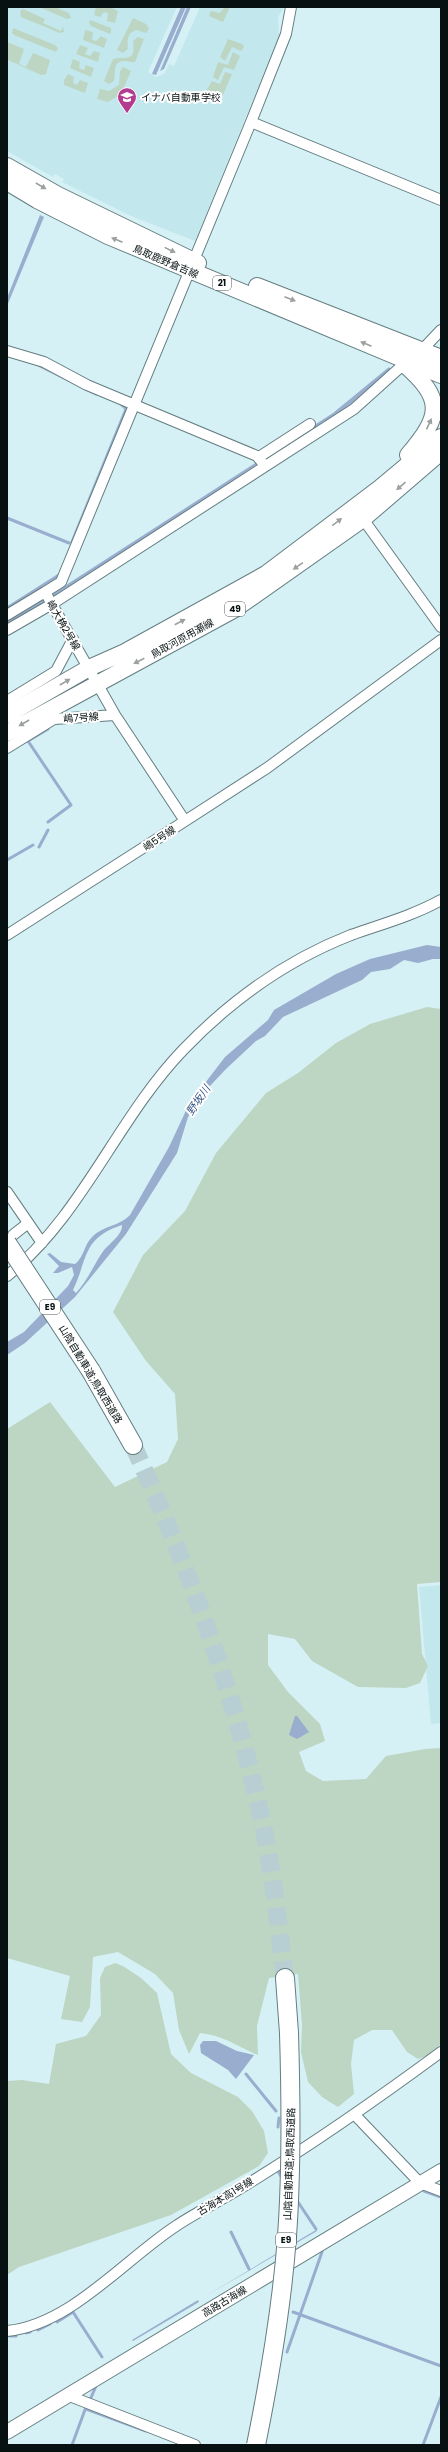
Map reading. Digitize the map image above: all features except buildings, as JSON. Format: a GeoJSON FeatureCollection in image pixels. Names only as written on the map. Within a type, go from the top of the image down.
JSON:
{"type":"FeatureCollection","features":[{"type":"Feature","properties":{"kind":"highway"},"geometry":{"type":"LineString","coordinates":[[9,1238],[43,1287],[56,1321]]}},
{"type":"Feature","properties":{"kind":"highway","name":"山陰自動車道;鳥取西道路"},"geometry":{"type":"LineString","coordinates":[[7,1253],[56,1321],[88,1373],[129,1448]]}},
{"type":"Feature","properties":{"kind":"highway"},"geometry":{"type":"LineString","coordinates":[[7,1264],[56,1321]]}},
{"type":"Feature","properties":{"kind":"highway","name":"山陰自動車道;鳥取西道路"},"geometry":{"type":"LineString","coordinates":[[256,2445],[276,2328],[287,2236],[291,2099],[281,1978]]}},
{"type":"Feature","properties":{"kind":"highway","name":"山陰自動車道;鳥取西道路"},"geometry":{"type":"LineString","coordinates":[[249,2445],[269,2327],[279,2236],[285,2099],[286,2033]]}},
{"type":"Feature","properties":{"kind":"main road","name":"鳥取鹿野倉吉線"},"geometry":{"type":"LineString","coordinates":[[7,166],[58,195],[192,266],[399,360],[441,374]]}},
{"type":"Feature","properties":{"kind":"main road","name":"鳥取鹿野倉吉線"},"geometry":{"type":"LineString","coordinates":[[7,182],[37,200],[108,236],[441,358]]}},
{"type":"Feature","properties":{"kind":"main road"},"geometry":{"type":"LineString","coordinates":[[380,488],[422,439],[434,414],[432,393],[423,381],[399,360]]}},
{"type":"Feature","properties":{"kind":"main road","name":"鳥取河原用瀬線"},"geometry":{"type":"LineString","coordinates":[[7,733],[125,652],[266,574],[380,488],[441,437]]}},
{"type":"Feature","properties":{"kind":"main road","name":"鳥取河原用瀬線"},"geometry":{"type":"LineString","coordinates":[[7,715],[234,609],[363,519],[440,453]]}},
{"type":"Feature","properties":{"kind":"main road","name":"高路古海線"},"geometry":{"type":"LineString","coordinates":[[7,2432],[441,2171]]}},
{"type":"Feature","properties":{"kind":"street"},"geometry":{"type":"LineString","coordinates":[[45,592],[61,582],[251,122],[286,34],[291,7]]}},
{"type":"Feature","properties":{"kind":"street"},"geometry":{"type":"LineString","coordinates":[[251,122],[441,200]]}},
{"type":"Feature","properties":{"kind":"street"},"geometry":{"type":"LineString","coordinates":[[422,350],[441,330]]}},
{"type":"Feature","properties":{"kind":"street"},"geometry":{"type":"LineString","coordinates":[[7,351],[44,362],[87,385],[259,457],[265,466]]}},
{"type":"Feature","properties":{"kind":"street"},"geometry":{"type":"LineString","coordinates":[[7,630],[52,604],[354,409],[399,360]]}},
{"type":"Feature","properties":{"kind":"street"},"geometry":{"type":"LineString","coordinates":[[259,457],[310,424]]}},
{"type":"Feature","properties":{"kind":"street"},"geometry":{"type":"LineString","coordinates":[[363,519],[441,627]]}},
{"type":"Feature","properties":{"kind":"street","name":"嶋大桷2号線"},"geometry":{"type":"LineString","coordinates":[[7,615],[45,592],[93,675]]}},
{"type":"Feature","properties":{"kind":"street"},"geometry":{"type":"LineString","coordinates":[[7,702],[56,671],[73,639]]}},
{"type":"Feature","properties":{"kind":"street"},"geometry":{"type":"LineString","coordinates":[[185,821],[267,768],[441,640]]}},
{"type":"Feature","properties":{"kind":"street","name":"嶋5号線"},"geometry":{"type":"LineString","coordinates":[[7,935],[185,821],[115,715],[93,675]]}},
{"type":"Feature","properties":{"kind":"street","name":"嶋7号線"},"geometry":{"type":"LineString","coordinates":[[7,748],[54,719],[115,715]]}},
{"type":"Feature","properties":{"kind":"street"},"geometry":{"type":"LineString","coordinates":[[7,1276],[42,1243],[66,1216],[135,1108],[159,1076],[184,1049],[226,1010],[253,988],[304,956],[351,935],[399,920],[441,900]]}},
{"type":"Feature","properties":{"kind":"street"},"geometry":{"type":"LineString","coordinates":[[7,1192],[27,1224],[42,1243]]}},
{"type":"Feature","properties":{"kind":"street"},"geometry":{"type":"LineString","coordinates":[[9,1238],[27,1224]]}},
{"type":"Feature","properties":{"kind":"street","name":"古海本高1号線"},"geometry":{"type":"LineString","coordinates":[[7,2331],[38,2324],[69,2309],[141,2250],[177,2225],[242,2187],[355,2115],[441,2052]]}},
{"type":"Feature","properties":{"kind":"street"},"geometry":{"type":"LineString","coordinates":[[355,2115],[420,2183],[441,2191]]}},
{"type":"Feature","properties":{"kind":"street"},"geometry":{"type":"LineString","coordinates":[[265,2445],[284,2338],[293,2259]]}},
{"type":"Feature","properties":{"kind":"street"},"geometry":{"type":"LineString","coordinates":[[67,2395],[195,2445]]}},
{"type":"Feature","properties":{"kind":"shaded area","name":"イナバ自動車学校"},"geometry":{"type":"Polygon","coordinates":[[[7,7],[177,7],[148,72],[156,77],[164,74],[169,64],[174,66],[200,7],[284,7],[278,17],[279,36],[195,241],[131,216],[62,182],[64,179],[55,174],[53,177],[7,151],[7,7]]]}},
{"type":"Feature","properties":{"kind":"shaded area"},"geometry":{"type":"Polygon","coordinates":[[[441,1585],[441,1723],[431,1724],[419,1587],[441,1585]]]}},
{"type":"Feature","properties":{"kind":"green space"},"geometry":{"type":"Polygon","coordinates":[[[39,7],[55,7],[69,13],[71,18],[67,19],[39,7]]]}},
{"type":"Feature","properties":{"kind":"green space"},"geometry":{"type":"Polygon","coordinates":[[[96,7],[110,7],[118,11],[115,23],[107,21],[108,13],[104,12],[100,17],[94,15],[96,7]]]}},
{"type":"Feature","properties":{"kind":"green space"},"geometry":{"type":"Polygon","coordinates":[[[225,7],[230,7],[223,22],[209,16],[211,11],[220,13],[225,7]]]}},
{"type":"Feature","properties":{"kind":"green space"},"geometry":{"type":"Polygon","coordinates":[[[23,9],[45,19],[43,23],[61,31],[63,26],[64,32],[60,33],[21,17],[20,11],[23,9]]]}},
{"type":"Feature","properties":{"kind":"green space"},"geometry":{"type":"Polygon","coordinates":[[[133,18],[146,24],[149,29],[146,33],[136,30],[133,31],[129,35],[128,49],[123,53],[117,50],[133,18]]]}},
{"type":"Feature","properties":{"kind":"green space"},"geometry":{"type":"Polygon","coordinates":[[[90,20],[111,28],[110,34],[91,26],[89,22],[90,20]]]}},
{"type":"Feature","properties":{"kind":"green space"},"geometry":{"type":"Polygon","coordinates":[[[13,28],[55,45],[58,48],[56,52],[14,35],[12,33],[13,28]]]}},
{"type":"Feature","properties":{"kind":"green space"},"geometry":{"type":"Polygon","coordinates":[[[85,30],[93,32],[92,40],[96,41],[101,36],[107,39],[104,48],[83,40],[85,30]]]}},
{"type":"Feature","properties":{"kind":"green space"},"geometry":{"type":"Polygon","coordinates":[[[138,37],[144,39],[135,62],[121,61],[116,65],[114,81],[109,84],[104,81],[113,59],[131,56],[134,48],[133,41],[138,37]]]}},
{"type":"Feature","properties":{"kind":"green space"},"geometry":{"type":"Polygon","coordinates":[[[228,39],[242,44],[244,47],[241,51],[232,47],[225,61],[220,57],[228,39]]]}},
{"type":"Feature","properties":{"kind":"green space"},"geometry":{"type":"Polygon","coordinates":[[[7,42],[24,49],[19,64],[26,67],[33,53],[50,60],[46,74],[41,75],[8,60],[7,42]]]}},
{"type":"Feature","properties":{"kind":"green space"},"geometry":{"type":"Polygon","coordinates":[[[80,45],[88,48],[85,54],[90,56],[94,51],[100,53],[98,62],[76,54],[80,45]]]}},
{"type":"Feature","properties":{"kind":"green space"},"geometry":{"type":"Polygon","coordinates":[[[233,52],[240,56],[234,70],[224,67],[218,80],[213,77],[218,62],[228,65],[233,52]]]}},
{"type":"Feature","properties":{"kind":"green space"},"geometry":{"type":"Polygon","coordinates":[[[73,59],[80,62],[79,68],[84,70],[86,65],[94,68],[91,77],[70,68],[73,59]]]}},
{"type":"Feature","properties":{"kind":"green space"},"geometry":{"type":"Polygon","coordinates":[[[123,67],[131,71],[121,94],[108,102],[97,99],[100,89],[109,91],[119,85],[120,71],[123,67]]]}},
{"type":"Feature","properties":{"kind":"green space"},"geometry":{"type":"Polygon","coordinates":[[[225,72],[232,74],[223,95],[218,96],[209,92],[207,89],[212,81],[220,84],[225,72]]]}},
{"type":"Feature","properties":{"kind":"green space"},"geometry":{"type":"Polygon","coordinates":[[[68,74],[74,77],[73,83],[77,85],[80,80],[88,83],[85,93],[64,85],[64,80],[68,74]]]}},
{"type":"Feature","properties":{"kind":"green space"},"geometry":{"type":"Polygon","coordinates":[[[427,1007],[441,1009],[441,1582],[417,1584],[422,1654],[428,1666],[420,1683],[406,1688],[358,1687],[312,1661],[295,1639],[268,1634],[268,1665],[288,1692],[320,1724],[325,1741],[299,1752],[306,1771],[323,1781],[366,1779],[386,1756],[425,1749],[441,1748],[441,2044],[429,2055],[418,2059],[407,2052],[392,2030],[372,2030],[354,2040],[351,2064],[354,2094],[338,2107],[322,2097],[308,2082],[301,2052],[302,2025],[298,1974],[269,1978],[257,2026],[258,2055],[216,2036],[200,2033],[189,2054],[179,2030],[173,1993],[155,1974],[118,1952],[93,1957],[90,2007],[82,2022],[61,2019],[70,1976],[7,1958],[7,1429],[50,1402],[115,1487],[167,1462],[178,1439],[175,1394],[146,1361],[113,1312],[143,1255],[185,1211],[216,1153],[266,1093],[298,1073],[336,1043],[370,1024],[427,1007]]]}},
{"type":"Feature","properties":{"kind":"green space"},"geometry":{"type":"Polygon","coordinates":[[[115,1963],[123,1966],[141,1978],[157,1993],[171,2054],[191,2073],[238,2097],[252,2111],[264,2131],[268,2153],[259,2166],[171,2215],[19,2267],[7,2275],[7,2081],[22,2080],[49,2084],[56,2044],[86,2036],[101,2015],[100,1978],[105,1967],[115,1963]]]}},
{"type":"Feature","properties":{"kind":"water"},"geometry":{"type":"Polygon","coordinates":[[[181,7],[186,7],[156,75],[152,74],[181,7]]]}},
{"type":"Feature","properties":{"kind":"water"},"geometry":{"type":"Polygon","coordinates":[[[187,7],[191,7],[164,69],[160,71],[187,7]]]}},
{"type":"Feature","properties":{"kind":"water"},"geometry":{"type":"Polygon","coordinates":[[[40,215],[44,217],[7,306],[7,298],[40,215]]]}},
{"type":"Feature","properties":{"kind":"water"},"geometry":{"type":"Polygon","coordinates":[[[389,367],[391,370],[335,417],[7,627],[7,618],[52,594],[333,413],[389,367]]]}},
{"type":"Feature","properties":{"kind":"water","name":"野坂川"},"geometry":{"type":"Polygon","coordinates":[[[427,945],[441,947],[441,959],[433,959],[418,963],[404,960],[390,969],[371,972],[362,980],[283,1017],[265,1036],[256,1041],[226,1069],[209,1087],[188,1117],[177,1153],[126,1234],[75,1297],[25,1343],[7,1355],[7,1342],[24,1332],[68,1286],[74,1275],[72,1267],[58,1273],[53,1273],[59,1266],[47,1254],[50,1253],[61,1262],[75,1264],[80,1258],[89,1240],[96,1233],[121,1222],[130,1215],[169,1147],[189,1104],[225,1057],[268,1020],[274,1010],[336,974],[370,959],[427,945]],[[122,1225],[109,1230],[93,1243],[88,1251],[73,1290],[76,1293],[84,1283],[104,1250],[118,1235],[122,1225]]]}},
{"type":"Feature","properties":{"kind":"water"},"geometry":{"type":"Polygon","coordinates":[[[295,1716],[297,1716],[309,1732],[297,1739],[289,1735],[295,1716]]]}},
{"type":"Feature","properties":{"kind":"water"},"geometry":{"type":"Polygon","coordinates":[[[203,2041],[216,2041],[237,2051],[254,2055],[236,2079],[228,2070],[201,2053],[200,2045],[203,2041]]]}},
{"type":"Feature","properties":{"kind":"water"},"geometry":{"type":"Polygon","coordinates":[[[316,2230],[317,2231],[204,2297],[316,2230]]]}},
{"type":"Feature","properties":{"kind":"water"},"geometry":{"type":"Polygon","coordinates":[[[198,2300],[199,2302],[133,2341],[132,2340],[198,2300]]]}},
{"type":"Feature","properties":{"kind":"waterway"},"geometry":{"type":"LineString","coordinates":[[38,365],[96,394]]}},
{"type":"Feature","properties":{"kind":"waterway"},"geometry":{"type":"LineString","coordinates":[[72,542],[126,409],[121,404]]}},
{"type":"Feature","properties":{"kind":"waterway"},"geometry":{"type":"LineString","coordinates":[[7,518],[69,543]]}},
{"type":"Feature","properties":{"kind":"waterway"},"geometry":{"type":"LineString","coordinates":[[7,608],[59,575]]}},
{"type":"Feature","properties":{"kind":"waterway"},"geometry":{"type":"LineString","coordinates":[[48,729],[28,741],[71,805],[48,822]]}},
{"type":"Feature","properties":{"kind":"waterway"},"geometry":{"type":"LineString","coordinates":[[39,847],[48,830]]}},
{"type":"Feature","properties":{"kind":"waterway"},"geometry":{"type":"LineString","coordinates":[[7,860],[33,845]]}},
{"type":"Feature","properties":{"kind":"waterway"},"geometry":{"type":"LineString","coordinates":[[246,2074],[276,2111]]}},
{"type":"Feature","properties":{"kind":"waterway"},"geometry":{"type":"LineString","coordinates":[[278,2127],[279,2118]]}},
{"type":"Feature","properties":{"kind":"waterway"},"geometry":{"type":"LineString","coordinates":[[278,2171],[282,2178]]}},
{"type":"Feature","properties":{"kind":"waterway"},"geometry":{"type":"LineString","coordinates":[[424,2191],[441,2197]]}},
{"type":"Feature","properties":{"kind":"waterway"},"geometry":{"type":"LineString","coordinates":[[296,2199],[316,2229]]}},
{"type":"Feature","properties":{"kind":"waterway"},"geometry":{"type":"LineString","coordinates":[[231,2232],[249,2269]]}},
{"type":"Feature","properties":{"kind":"waterway"},"geometry":{"type":"LineString","coordinates":[[287,2352],[322,2252]]}},
{"type":"Feature","properties":{"kind":"waterway"},"geometry":{"type":"LineString","coordinates":[[57,2322],[73,2312],[102,2357]]}},
{"type":"Feature","properties":{"kind":"waterway"},"geometry":{"type":"LineString","coordinates":[[293,2312],[441,2366]]}},
{"type":"Feature","properties":{"kind":"waterway"},"geometry":{"type":"LineString","coordinates":[[38,2330],[50,2324]]}},
{"type":"Feature","properties":{"kind":"waterway"},"geometry":{"type":"LineString","coordinates":[[26,2333],[30,2332]]}},
{"type":"Feature","properties":{"kind":"waterway"},"geometry":{"type":"LineString","coordinates":[[10,2336],[16,2336]]}},
{"type":"Feature","properties":{"kind":"waterway"},"geometry":{"type":"LineString","coordinates":[[90,2400],[96,2386]]}},
{"type":"Feature","properties":{"kind":"waterway"},"geometry":{"type":"LineString","coordinates":[[423,2445],[441,2397]]}},
{"type":"Feature","properties":{"kind":"waterway"},"geometry":{"type":"LineString","coordinates":[[72,2445],[86,2407]]}},
{"type":"Feature","properties":{"kind":"waterway"},"geometry":{"type":"LineString","coordinates":[[86,2409],[146,2431]]}},
{"type":"Feature","properties":{"kind":"tunnel"},"geometry":{"type":"LineString","coordinates":[[133,1445],[189,1578],[221,1668],[235,1714],[248,1760],[268,1849],[285,1978]]}},
{"type":"Feature","properties":{"kind":"place","name":"イナバ自動車学校"},"geometry":{"type":"Point","coordinates":[127,114]}}]}
